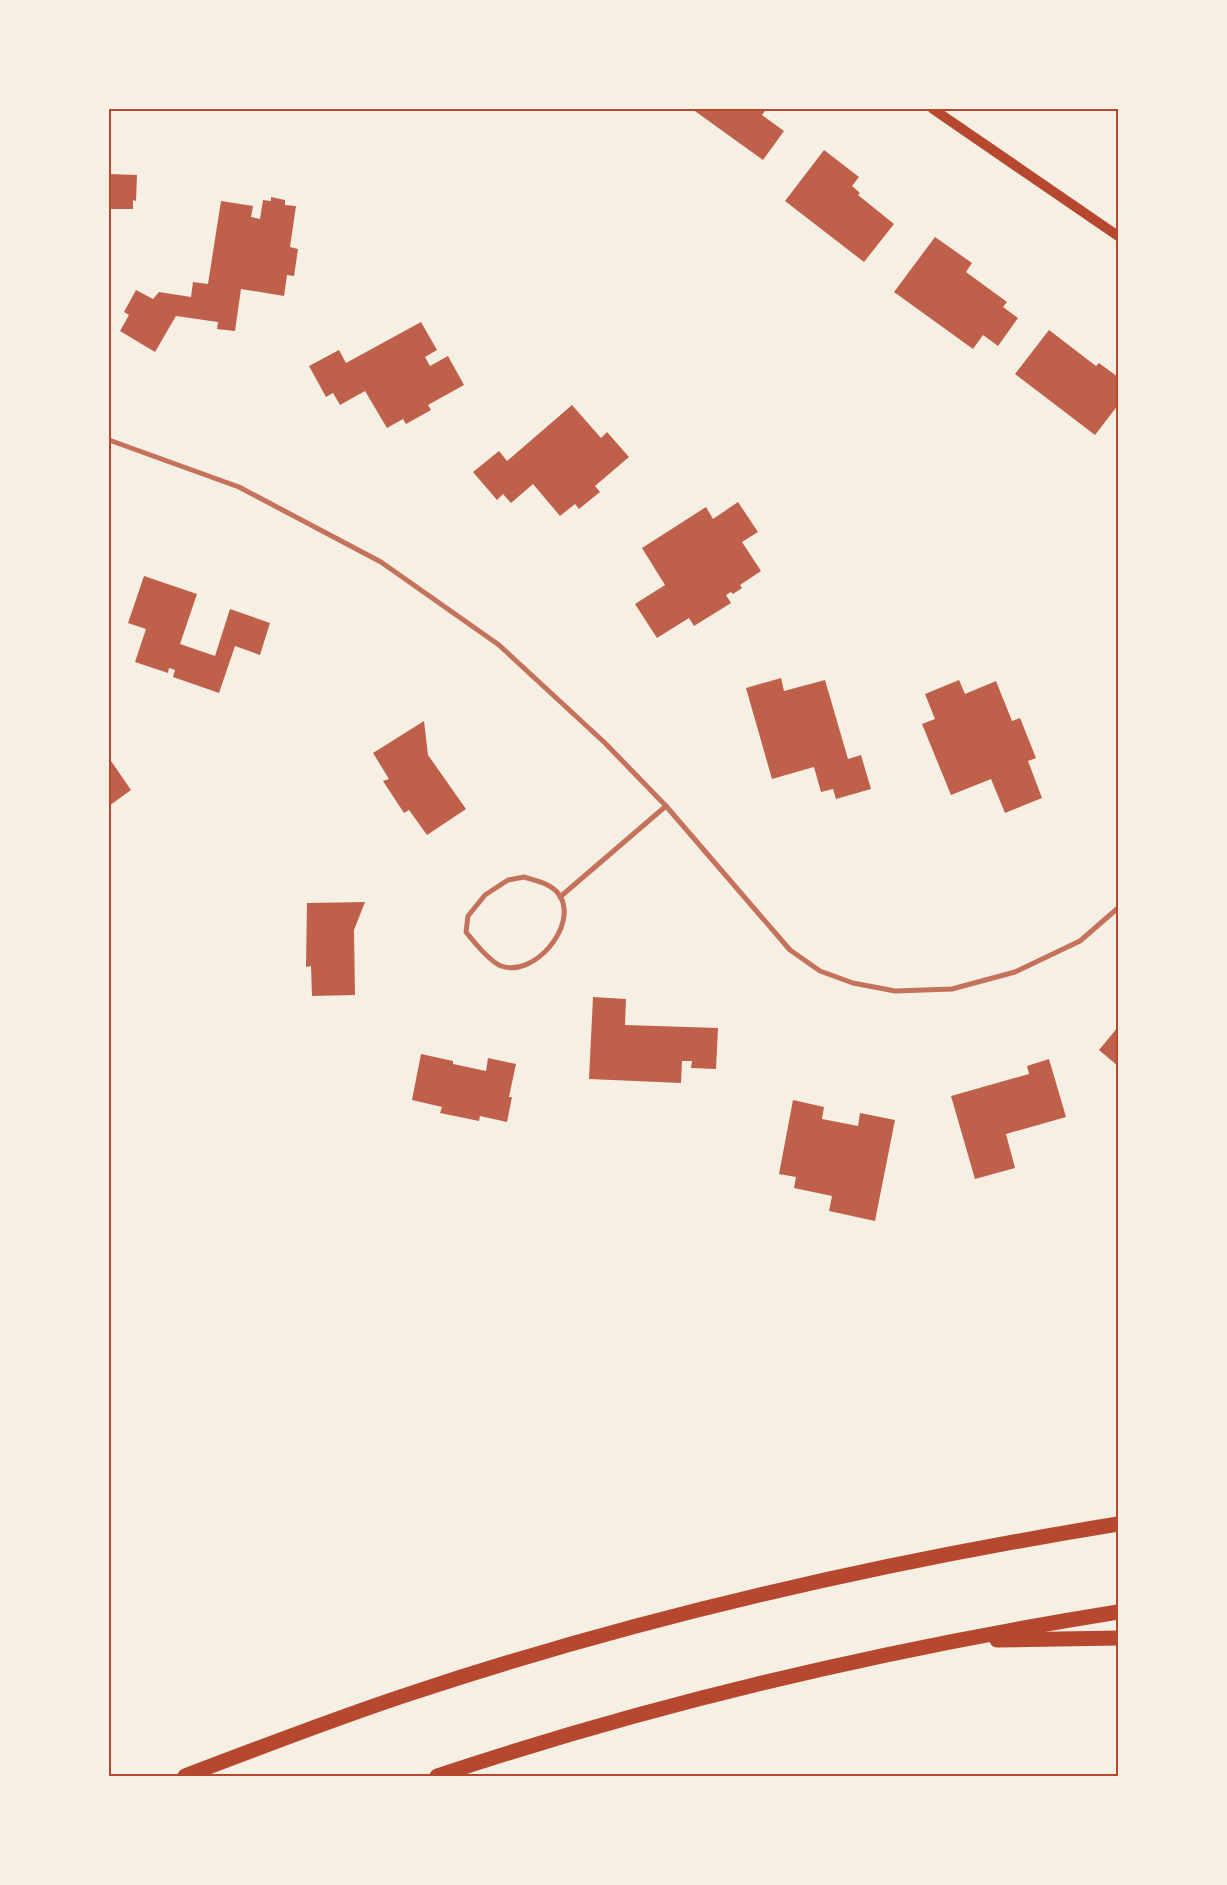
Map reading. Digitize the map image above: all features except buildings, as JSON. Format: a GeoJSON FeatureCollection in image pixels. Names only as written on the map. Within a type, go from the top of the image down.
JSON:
{"type":"FeatureCollection","features":[{"type":"Feature","properties":{"kind":"highway"},"geometry":{"type":"LineString","coordinates":[[185,1776],[410,1693],[528,1656],[647,1623],[886,1566],[1118,1524]]}},
{"type":"Feature","properties":{"kind":"highway"},"geometry":{"type":"LineString","coordinates":[[437,1776],[553,1739],[669,1706],[792,1676],[955,1640],[1118,1612]]}},
{"type":"Feature","properties":{"kind":"highway"},"geometry":{"type":"LineString","coordinates":[[955,1640],[1118,1638]]}},
{"type":"Feature","properties":{"kind":"main road"},"geometry":{"type":"LineString","coordinates":[[933,109],[1118,236]]}},
{"type":"Feature","properties":{"kind":"street"},"geometry":{"type":"LineString","coordinates":[[109,440],[238,487],[381,562],[499,645],[606,743],[666,806],[790,950],[820,971],[853,983],[895,991],[952,990],[1006,974],[1080,941],[1118,908]]}},
{"type":"Feature","properties":{"kind":"street"},"geometry":{"type":"LineString","coordinates":[[560,897],[666,806]]}},
{"type":"Feature","properties":{"kind":"street"},"geometry":{"type":"LineString","coordinates":[[524,877],[549,885],[560,897],[564,917],[561,930],[541,958],[521,968],[501,966],[477,947],[466,932],[468,916],[485,895],[508,880],[524,877]]}}]}
